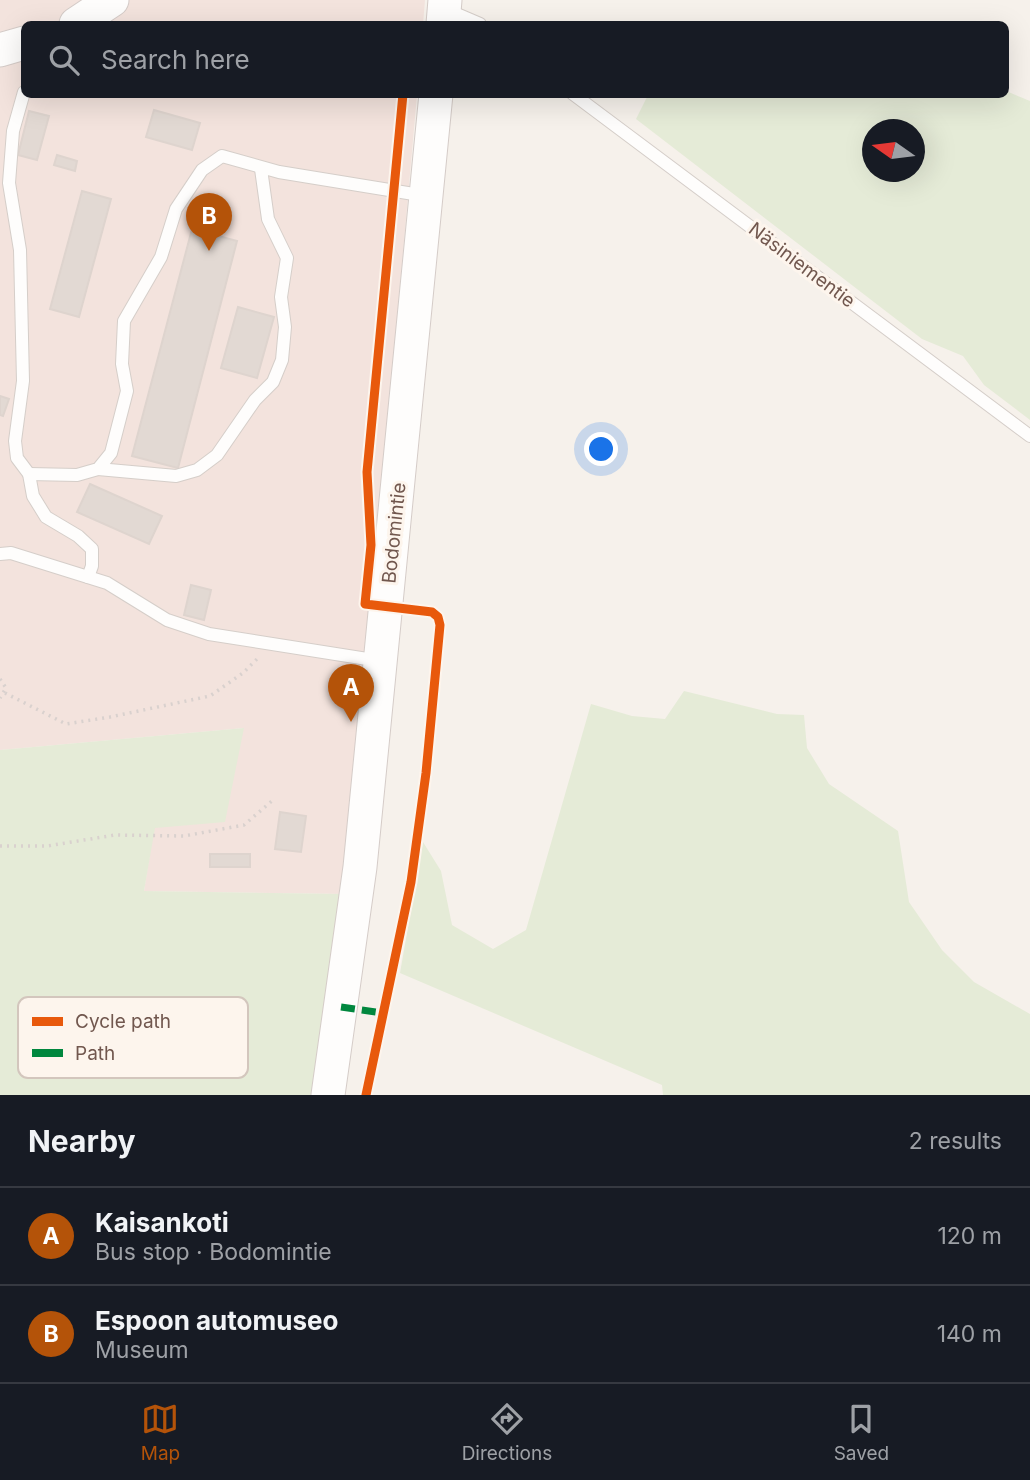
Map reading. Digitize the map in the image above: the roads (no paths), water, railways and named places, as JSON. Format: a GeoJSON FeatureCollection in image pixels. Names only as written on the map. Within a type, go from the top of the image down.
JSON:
{"type":"FeatureCollection","features":[{"type":"Feature","properties":{"kind":"main road"},"geometry":{"type":"LineString","coordinates":[[80,21],[112,0]]}},
{"type":"Feature","properties":{"kind":"main road"},"geometry":{"type":"LineString","coordinates":[[0,50],[21,44]]}},
{"type":"Feature","properties":{"kind":"main road","name":"Bodomintie"},"geometry":{"type":"LineString","coordinates":[[328,1095],[352,939],[436,98]]}},
{"type":"Feature","properties":{"kind":"lane"},"geometry":{"type":"LineString","coordinates":[[444,11],[476,21]]}},
{"type":"Feature","properties":{"kind":"lane"},"geometry":{"type":"LineString","coordinates":[[22,98],[4,180],[21,263],[23,381],[15,441],[17,458],[29,474],[33,496],[46,517],[78,536],[92,550],[92,566],[88,578]]}},
{"type":"Feature","properties":{"kind":"lane","name":"Näsiniementie"},"geometry":{"type":"LineString","coordinates":[[578,98],[1030,436]]}},
{"type":"Feature","properties":{"kind":"lane"},"geometry":{"type":"LineString","coordinates":[[98,469],[111,453],[127,391],[122,364],[124,321],[161,257],[176,209],[202,170],[222,156],[261,169],[427,196]]}},
{"type":"Feature","properties":{"kind":"lane"},"geometry":{"type":"LineString","coordinates":[[29,474],[77,475],[98,469],[176,476],[197,470],[217,455],[255,400],[273,382],[282,360],[285,327],[281,297],[287,258],[268,219],[261,169]]}},
{"type":"Feature","properties":{"kind":"lane"},"geometry":{"type":"LineString","coordinates":[[0,554],[11,553],[107,583],[167,620],[209,634],[381,661]]}},
{"type":"Feature","properties":{"kind":"place","name":"Espoon automuseo"},"geometry":{"type":"Point","coordinates":[209,251]}},
{"type":"Feature","properties":{"kind":"place","name":"Kaisankoti"},"geometry":{"type":"Point","coordinates":[351,722]}}]}
